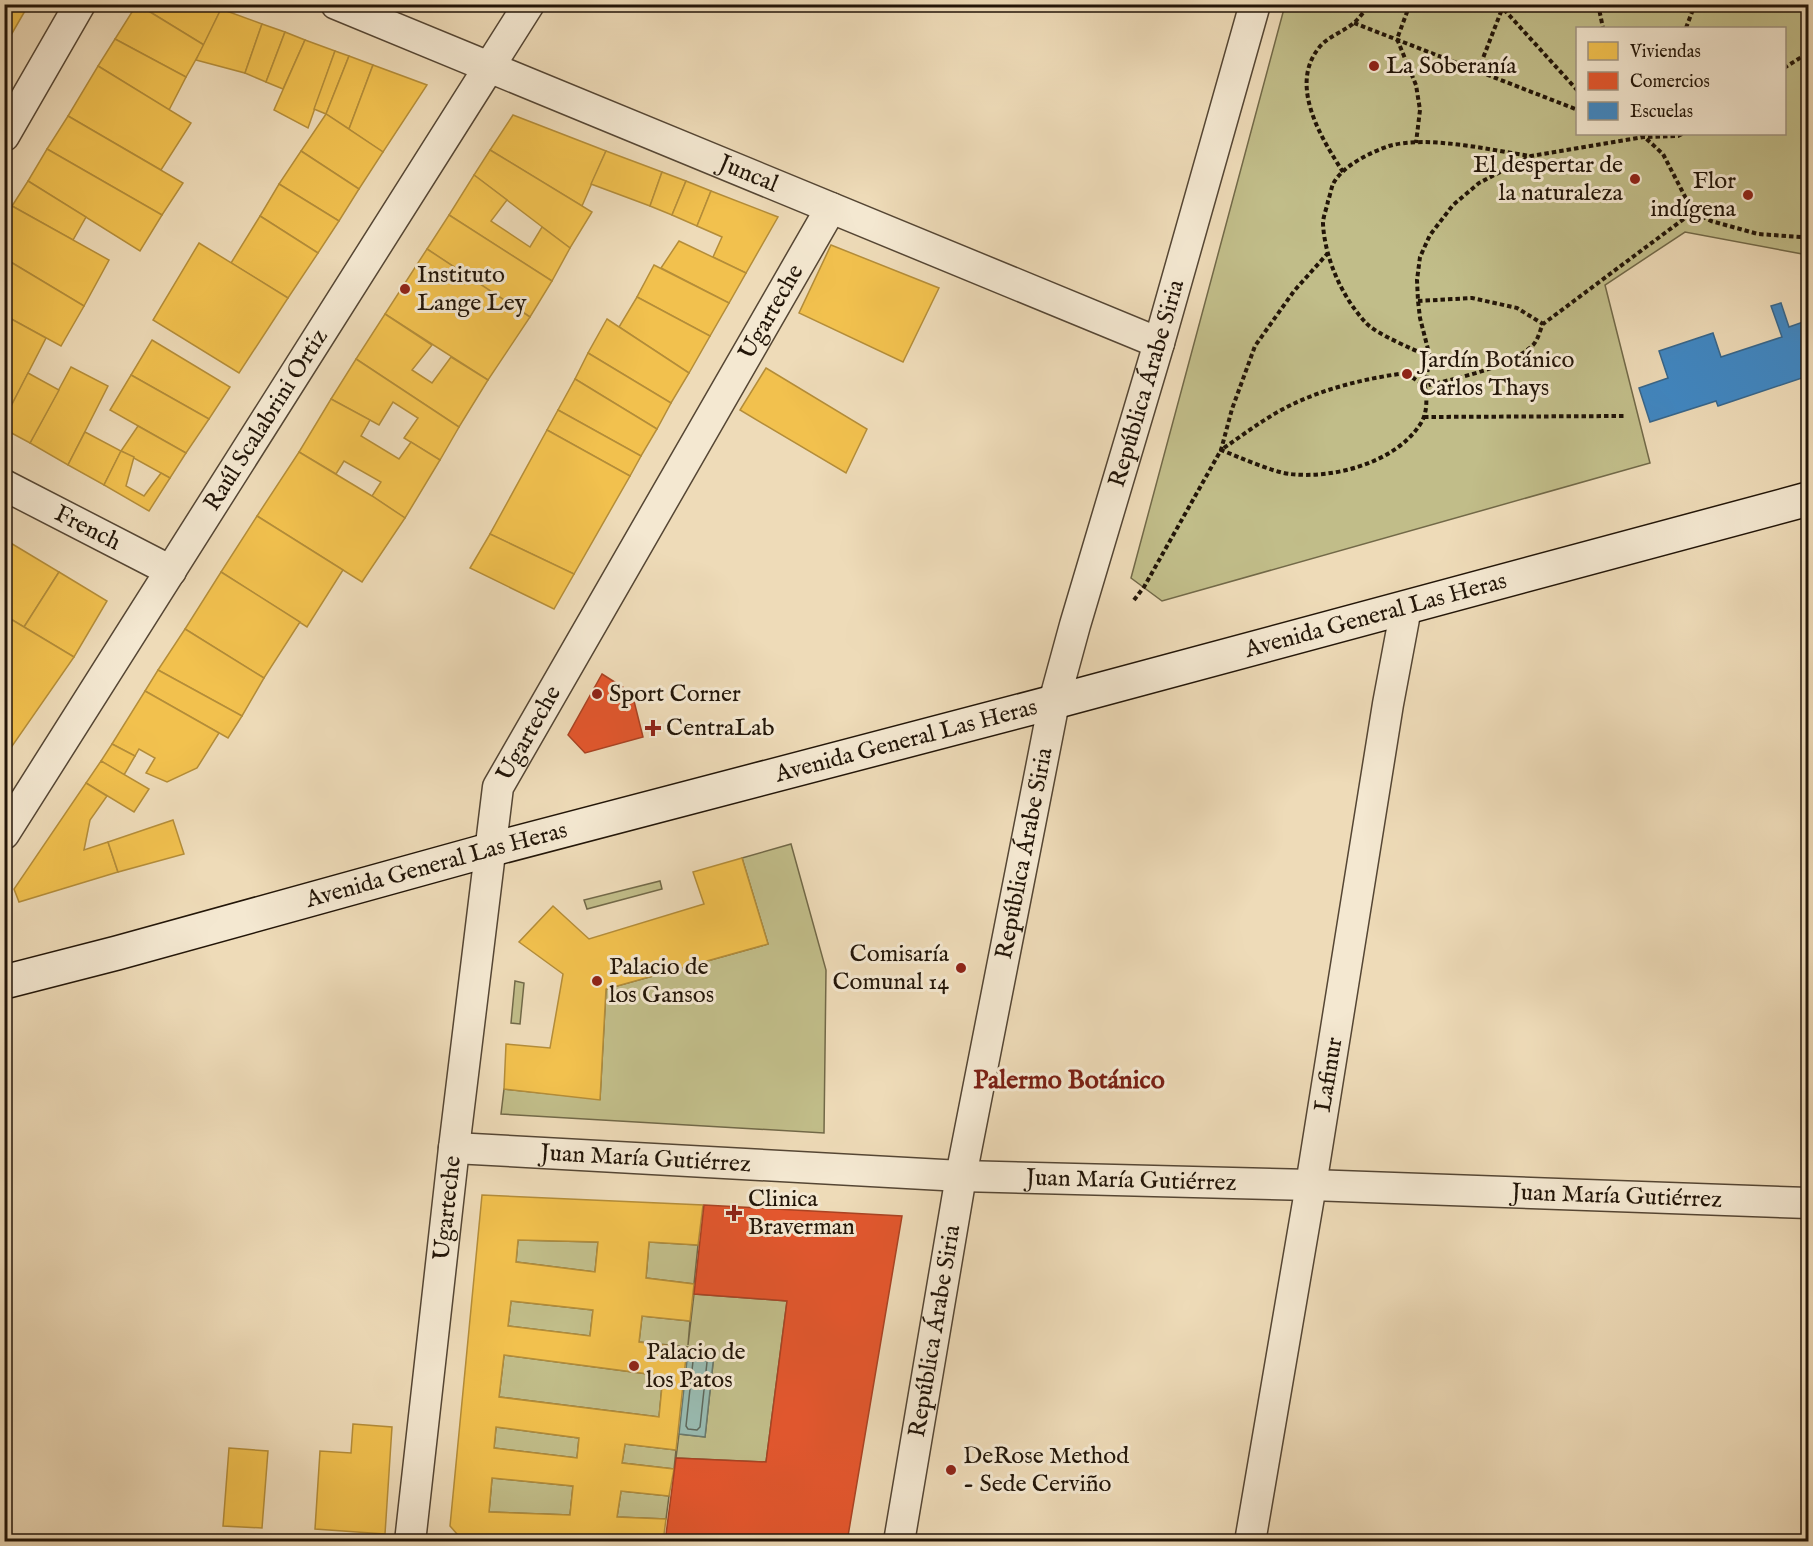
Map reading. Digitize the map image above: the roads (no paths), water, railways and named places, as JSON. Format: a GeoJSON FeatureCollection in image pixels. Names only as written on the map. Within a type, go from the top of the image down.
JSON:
{"type":"FeatureCollection","features":[{"type":"Feature","properties":{"kind":"main road","name":"Avenida General Las Heras"},"geometry":{"type":"LineString","coordinates":[[4,982],[489,850],[1054,702],[1809,499]]}},
{"type":"Feature","properties":{"kind":"street"},"geometry":{"type":"LineString","coordinates":[[4,136],[80,4]]}},
{"type":"Feature","properties":{"kind":"street","name":"Juncal"},"geometry":{"type":"LineString","coordinates":[[336,4],[1159,343]]}},
{"type":"Feature","properties":{"kind":"street","name":"Raúl Scalabrini Ortiz"},"geometry":{"type":"LineString","coordinates":[[4,834],[529,4]]}},
{"type":"Feature","properties":{"kind":"street","name":"República Árabe Siria"},"geometry":{"type":"LineString","coordinates":[[899,1542],[961,1176],[1054,702],[1255,4]]}},
{"type":"Feature","properties":{"kind":"street","name":"Ugarteche"},"geometry":{"type":"LineString","coordinates":[[410,1542],[454,1148],[498,787],[831,208]]}},
{"type":"Feature","properties":{"kind":"street","name":"French"},"geometry":{"type":"LineString","coordinates":[[4,485],[171,572]]}},
{"type":"Feature","properties":{"kind":"street","name":"Lafinur"},"geometry":{"type":"LineString","coordinates":[[1250,1542],[1311,1185],[1388,704],[1406,608]]}},
{"type":"Feature","properties":{"kind":"street","name":"Juan María Gutiérrez"},"geometry":{"type":"LineString","coordinates":[[454,1148],[961,1176],[1311,1185],[1809,1203]]}},
{"type":"Feature","properties":{"kind":"water"},"geometry":{"type":"Polygon","coordinates":[[[688,1351],[714,1354],[705,1437],[679,1434],[688,1351]]]}},
{"type":"Feature","properties":{"kind":"place","name":"La Soberanía"},"geometry":{"type":"Point","coordinates":[1374,66]}},
{"type":"Feature","properties":{"kind":"place","name":"El despertar de la naturaleza"},"geometry":{"type":"Point","coordinates":[1635,179]}},
{"type":"Feature","properties":{"kind":"place","name":"Flor indígena"},"geometry":{"type":"Point","coordinates":[1748,195]}},
{"type":"Feature","properties":{"kind":"place","name":"Instituto Lange Ley"},"geometry":{"type":"Point","coordinates":[405,289]}},
{"type":"Feature","properties":{"kind":"place","name":"Jardín Botánico Carlos Thays"},"geometry":{"type":"Point","coordinates":[1407,374]}},
{"type":"Feature","properties":{"kind":"place","name":"Sport Corner"},"geometry":{"type":"Point","coordinates":[597,694]}},
{"type":"Feature","properties":{"kind":"place","name":"CentraLab"},"geometry":{"type":"Point","coordinates":[653,728]}},
{"type":"Feature","properties":{"kind":"place","name":"Comisaría Comunal 14"},"geometry":{"type":"Point","coordinates":[961,968]}},
{"type":"Feature","properties":{"kind":"place","name":"Palacio de los Gansos"},"geometry":{"type":"Point","coordinates":[597,981]}},
{"type":"Feature","properties":{"kind":"place","name":"Clinica Braverman"},"geometry":{"type":"Point","coordinates":[734,1213]}},
{"type":"Feature","properties":{"kind":"place","name":"Palacio de los Patos"},"geometry":{"type":"Point","coordinates":[634,1366]}},
{"type":"Feature","properties":{"kind":"place","name":"DeRose Method - Sede Cerviño"},"geometry":{"type":"Point","coordinates":[951,1470]}},
{"type":"Feature","properties":{"kind":"district","name":"Palermo Botánico"},"geometry":{"type":"Point","coordinates":[1069,1080]}}]}
